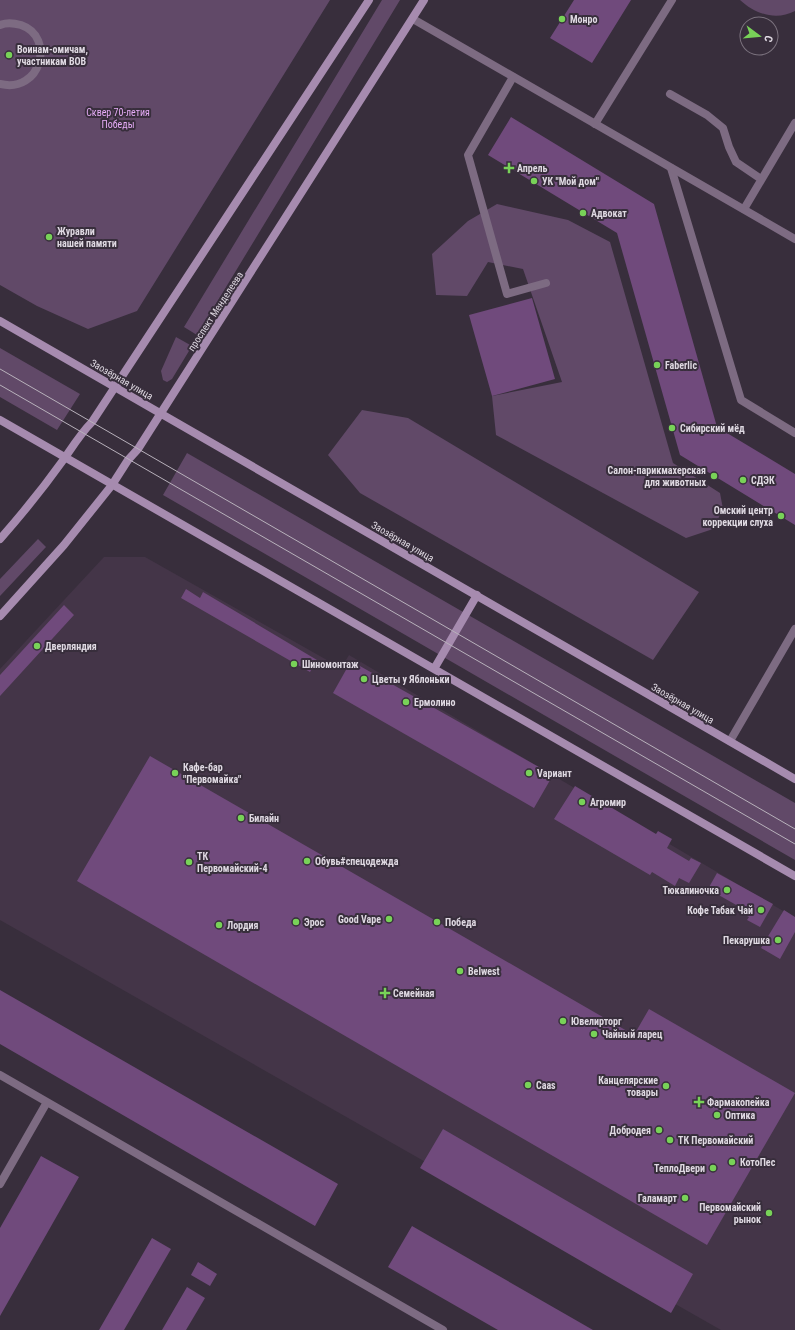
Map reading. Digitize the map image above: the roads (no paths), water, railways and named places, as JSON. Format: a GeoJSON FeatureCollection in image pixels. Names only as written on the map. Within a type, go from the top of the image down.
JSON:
{"type":"FeatureCollection","features":[{"type":"Feature","properties":{"kind":"main road"},"geometry":{"type":"LineString","coordinates":[[0,538],[20,517],[65,458],[82,432],[92,422],[369,0]]}},
{"type":"Feature","properties":{"kind":"main road","name":"проспект Менделеева"},"geometry":{"type":"LineString","coordinates":[[0,616],[64,545],[112,485],[128,460],[138,449],[424,0]]}},
{"type":"Feature","properties":{"kind":"main road","name":"Заозёрная улица"},"geometry":{"type":"LineString","coordinates":[[0,321],[795,779]]}},
{"type":"Feature","properties":{"kind":"main road"},"geometry":{"type":"LineString","coordinates":[[0,420],[795,876]]}},
{"type":"Feature","properties":{"kind":"main road"},"geometry":{"type":"LineString","coordinates":[[434,669],[477,595]]}},
{"type":"Feature","properties":{"kind":"street"},"geometry":{"type":"LineString","coordinates":[[595,124],[672,0]]}},
{"type":"Feature","properties":{"kind":"street"},"geometry":{"type":"LineString","coordinates":[[413,19],[795,239]]}},
{"type":"Feature","properties":{"kind":"street"},"geometry":{"type":"LineString","coordinates":[[0,25],[14,23],[24,26],[32,33],[38,42],[41,52],[37,69],[31,77],[24,82],[15,85],[0,84]]}},
{"type":"Feature","properties":{"kind":"street"},"geometry":{"type":"LineString","coordinates":[[513,77],[468,155],[507,294],[546,283]]}},
{"type":"Feature","properties":{"kind":"street"},"geometry":{"type":"LineString","coordinates":[[670,94],[707,115],[723,128],[729,148],[736,162],[761,179]]}},
{"type":"Feature","properties":{"kind":"street"},"geometry":{"type":"LineString","coordinates":[[744,209],[795,123]]}},
{"type":"Feature","properties":{"kind":"street"},"geometry":{"type":"LineString","coordinates":[[671,168],[741,400],[795,433]]}},
{"type":"Feature","properties":{"kind":"street"},"geometry":{"type":"LineString","coordinates":[[730,741],[795,629]]}},
{"type":"Feature","properties":{"kind":"street"},"geometry":{"type":"LineString","coordinates":[[0,1075],[443,1330]]}},
{"type":"Feature","properties":{"kind":"street"},"geometry":{"type":"LineString","coordinates":[[0,1184],[47,1102]]}},
{"type":"Feature","properties":{"kind":"tram line"},"geometry":{"type":"LineString","coordinates":[[0,369],[795,829]]}},
{"type":"Feature","properties":{"kind":"tram line"},"geometry":{"type":"LineString","coordinates":[[0,385],[795,844]]}},
{"type":"Feature","properties":{"kind":"place","name":"Монро"},"geometry":{"type":"Point","coordinates":[562,19]}},
{"type":"Feature","properties":{"kind":"place","name":"Воинам-омичам, участникам ВОВ"},"geometry":{"type":"Point","coordinates":[9,55]}},
{"type":"Feature","properties":{"kind":"place","name":"Апрель"},"geometry":{"type":"Point","coordinates":[509,168]}},
{"type":"Feature","properties":{"kind":"place","name":"УК \"Мой дом\""},"geometry":{"type":"Point","coordinates":[534,181]}},
{"type":"Feature","properties":{"kind":"place","name":"Адвокат"},"geometry":{"type":"Point","coordinates":[583,213]}},
{"type":"Feature","properties":{"kind":"place","name":"Журавли нашей памяти"},"geometry":{"type":"Point","coordinates":[49,237]}},
{"type":"Feature","properties":{"kind":"place","name":"Faberlic"},"geometry":{"type":"Point","coordinates":[657,365]}},
{"type":"Feature","properties":{"kind":"place","name":"Сибирский мёд"},"geometry":{"type":"Point","coordinates":[672,428]}},
{"type":"Feature","properties":{"kind":"place","name":"Салон-парикмахерская для животных"},"geometry":{"type":"Point","coordinates":[714,476]}},
{"type":"Feature","properties":{"kind":"place","name":"СДЭК"},"geometry":{"type":"Point","coordinates":[743,480]}},
{"type":"Feature","properties":{"kind":"place","name":"Омский центр коррекции слуха"},"geometry":{"type":"Point","coordinates":[781,516]}},
{"type":"Feature","properties":{"kind":"place","name":"Дверляндия"},"geometry":{"type":"Point","coordinates":[37,646]}},
{"type":"Feature","properties":{"kind":"place","name":"Шиномонтаж"},"geometry":{"type":"Point","coordinates":[294,664]}},
{"type":"Feature","properties":{"kind":"place","name":"Цветы у Яблоньки"},"geometry":{"type":"Point","coordinates":[364,679]}},
{"type":"Feature","properties":{"kind":"place","name":"Ермолино"},"geometry":{"type":"Point","coordinates":[406,702]}},
{"type":"Feature","properties":{"kind":"place","name":"Кафе-бар \"Первомайка\""},"geometry":{"type":"Point","coordinates":[175,773]}},
{"type":"Feature","properties":{"kind":"place","name":"Vариант"},"geometry":{"type":"Point","coordinates":[529,773]}},
{"type":"Feature","properties":{"kind":"place","name":"Агромир"},"geometry":{"type":"Point","coordinates":[582,802]}},
{"type":"Feature","properties":{"kind":"place","name":"Билайн"},"geometry":{"type":"Point","coordinates":[241,818]}},
{"type":"Feature","properties":{"kind":"place","name":"Обувь#спецодежда"},"geometry":{"type":"Point","coordinates":[307,861]}},
{"type":"Feature","properties":{"kind":"place","name":"ТК Первомайский-4"},"geometry":{"type":"Point","coordinates":[189,862]}},
{"type":"Feature","properties":{"kind":"place","name":"Тюкалиночка"},"geometry":{"type":"Point","coordinates":[727,890]}},
{"type":"Feature","properties":{"kind":"place","name":"Кофе Табак Чай"},"geometry":{"type":"Point","coordinates":[761,910]}},
{"type":"Feature","properties":{"kind":"place","name":"Good Vape"},"geometry":{"type":"Point","coordinates":[389,919]}},
{"type":"Feature","properties":{"kind":"place","name":"Эрос"},"geometry":{"type":"Point","coordinates":[296,922]}},
{"type":"Feature","properties":{"kind":"place","name":"Победа"},"geometry":{"type":"Point","coordinates":[437,922]}},
{"type":"Feature","properties":{"kind":"place","name":"Лордия"},"geometry":{"type":"Point","coordinates":[219,925]}},
{"type":"Feature","properties":{"kind":"place","name":"Пекарушка"},"geometry":{"type":"Point","coordinates":[778,940]}},
{"type":"Feature","properties":{"kind":"place","name":"Belwest"},"geometry":{"type":"Point","coordinates":[460,971]}},
{"type":"Feature","properties":{"kind":"place","name":"Семейная"},"geometry":{"type":"Point","coordinates":[385,993]}},
{"type":"Feature","properties":{"kind":"place","name":"Ювелирторг"},"geometry":{"type":"Point","coordinates":[563,1021]}},
{"type":"Feature","properties":{"kind":"place","name":"Чайный ларец"},"geometry":{"type":"Point","coordinates":[594,1034]}},
{"type":"Feature","properties":{"kind":"place","name":"Caas"},"geometry":{"type":"Point","coordinates":[528,1085]}},
{"type":"Feature","properties":{"kind":"place","name":"Канцелярские товары"},"geometry":{"type":"Point","coordinates":[666,1086]}},
{"type":"Feature","properties":{"kind":"place","name":"Фармакопейка"},"geometry":{"type":"Point","coordinates":[699,1102]}},
{"type":"Feature","properties":{"kind":"place","name":"Оптика"},"geometry":{"type":"Point","coordinates":[717,1115]}},
{"type":"Feature","properties":{"kind":"place","name":"Добродея"},"geometry":{"type":"Point","coordinates":[659,1130]}},
{"type":"Feature","properties":{"kind":"place","name":"ТК Первомайский"},"geometry":{"type":"Point","coordinates":[670,1140]}},
{"type":"Feature","properties":{"kind":"place","name":"КотоПес"},"geometry":{"type":"Point","coordinates":[732,1162]}},
{"type":"Feature","properties":{"kind":"place","name":"ТеплоДвери"},"geometry":{"type":"Point","coordinates":[713,1168]}},
{"type":"Feature","properties":{"kind":"place","name":"Галамарт"},"geometry":{"type":"Point","coordinates":[685,1198]}},
{"type":"Feature","properties":{"kind":"place","name":"Первомайский рынок"},"geometry":{"type":"Point","coordinates":[769,1213]}},
{"type":"Feature","properties":{"kind":"park label","name":"Сквер 70-летия Победы"},"geometry":{"type":"Point","coordinates":[118,118]}}]}
